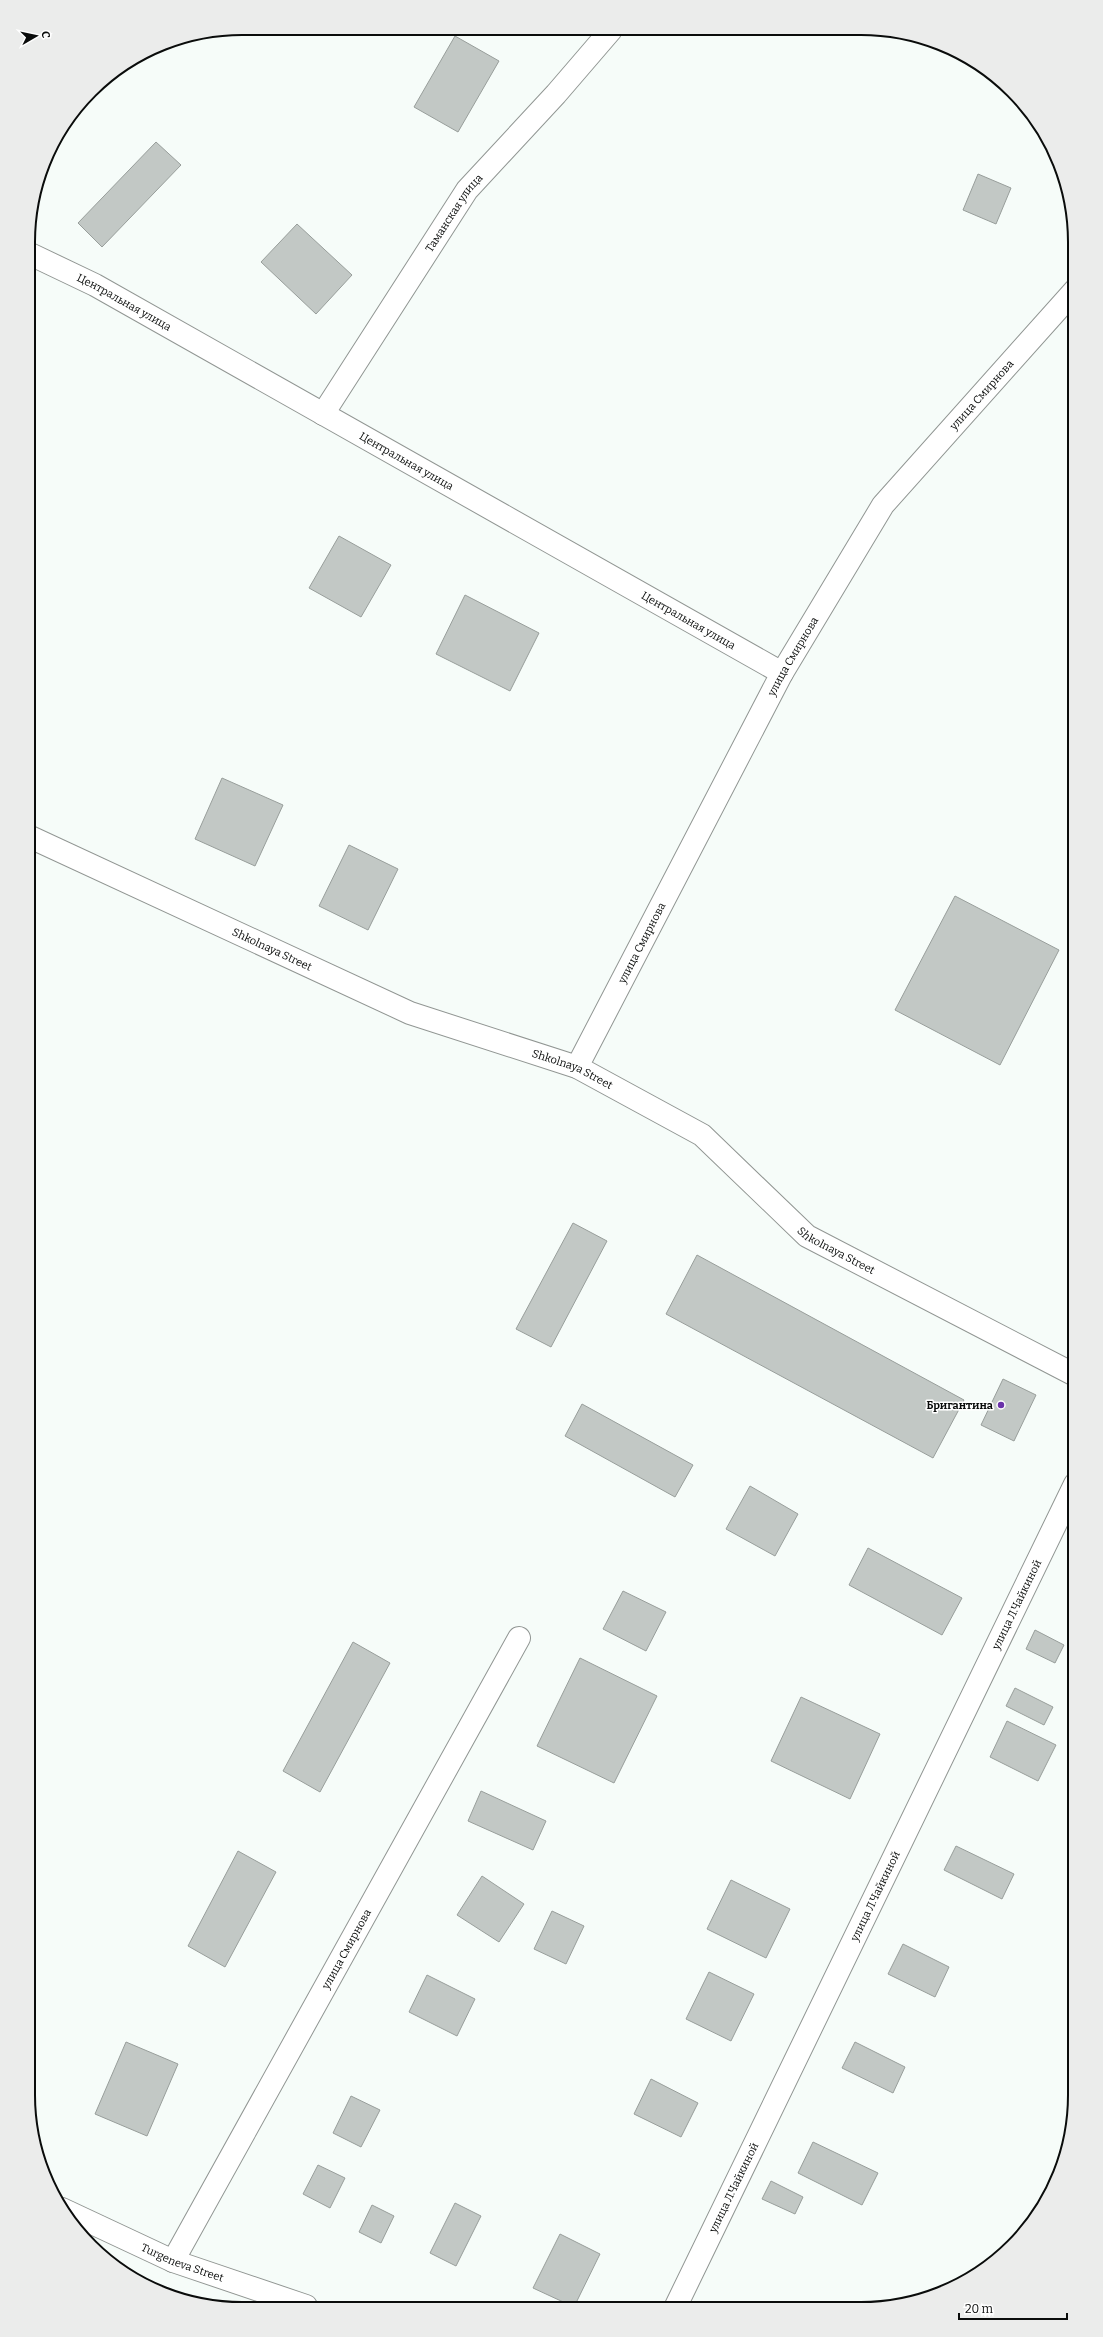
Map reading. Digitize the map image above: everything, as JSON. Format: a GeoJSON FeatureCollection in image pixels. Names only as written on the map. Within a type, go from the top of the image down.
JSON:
{"type":"FeatureCollection","features":[{"type":"Feature","properties":{"kind":"street","name":"Таманская улица"},"geometry":{"type":"LineString","coordinates":[[323,414],[467,190],[556,94],[607,35]]}},
{"type":"Feature","properties":{"kind":"street","name":"Центральная улица"},"geometry":{"type":"LineString","coordinates":[[35,256],[95,285],[782,673]]}},
{"type":"Feature","properties":{"kind":"street","name":"улица Смирнова"},"geometry":{"type":"LineString","coordinates":[[577,1067],[782,673],[883,505],[1068,298]]}},
{"type":"Feature","properties":{"kind":"street","name":"Shkolnaya Street"},"geometry":{"type":"LineString","coordinates":[[35,839],[410,1013],[577,1067],[702,1135],[807,1236],[1068,1371]]}},
{"type":"Feature","properties":{"kind":"street","name":"улица Л.Чайкиной"},"geometry":{"type":"LineString","coordinates":[[678,2302],[1068,1498]]}},
{"type":"Feature","properties":{"kind":"street","name":"улица Смирнова"},"geometry":{"type":"LineString","coordinates":[[173,2260],[520,1638]]}},
{"type":"Feature","properties":{"kind":"street","name":"Turgeneva Street"},"geometry":{"type":"LineString","coordinates":[[74,2215],[173,2260],[294,2302]]}},
{"type":"Feature","properties":{"kind":"building"},"geometry":{"type":"Polygon","coordinates":[[[455,36],[499,61],[458,132],[414,107],[455,36]]]}},
{"type":"Feature","properties":{"kind":"building"},"geometry":{"type":"Polygon","coordinates":[[[156,142],[181,165],[102,247],[78,223],[156,142]]]}},
{"type":"Feature","properties":{"kind":"building"},"geometry":{"type":"Polygon","coordinates":[[[978,174],[1011,188],[996,224],[963,210],[978,174]]]}},
{"type":"Feature","properties":{"kind":"building"},"geometry":{"type":"Polygon","coordinates":[[[297,224],[352,275],[316,314],[261,262],[297,224]]]}},
{"type":"Feature","properties":{"kind":"building"},"geometry":{"type":"Polygon","coordinates":[[[339,536],[391,565],[361,617],[309,588],[339,536]]]}},
{"type":"Feature","properties":{"kind":"building"},"geometry":{"type":"Polygon","coordinates":[[[465,595],[539,633],[510,691],[436,654],[465,595]]]}},
{"type":"Feature","properties":{"kind":"building"},"geometry":{"type":"Polygon","coordinates":[[[222,778],[283,805],[255,866],[195,839],[222,778]]]}},
{"type":"Feature","properties":{"kind":"building"},"geometry":{"type":"Polygon","coordinates":[[[349,845],[398,869],[368,930],[319,906],[349,845]]]}},
{"type":"Feature","properties":{"kind":"building"},"geometry":{"type":"Polygon","coordinates":[[[955,896],[1059,950],[1000,1065],[895,1010],[955,896]]]}},
{"type":"Feature","properties":{"kind":"building"},"geometry":{"type":"Polygon","coordinates":[[[573,1223],[607,1241],[551,1347],[516,1329],[573,1223]]]}},
{"type":"Feature","properties":{"kind":"building"},"geometry":{"type":"Polygon","coordinates":[[[697,1255],[964,1400],[933,1458],[666,1314],[697,1255]]]}},
{"type":"Feature","properties":{"kind":"building"},"geometry":{"type":"Polygon","coordinates":[[[1003,1379],[1036,1395],[1014,1441],[981,1425],[1003,1379]]]}},
{"type":"Feature","properties":{"kind":"building"},"geometry":{"type":"Polygon","coordinates":[[[582,1404],[693,1465],[675,1497],[565,1436],[582,1404]]]}},
{"type":"Feature","properties":{"kind":"building"},"geometry":{"type":"Polygon","coordinates":[[[750,1486],[798,1514],[775,1556],[726,1529],[750,1486]]]}},
{"type":"Feature","properties":{"kind":"building"},"geometry":{"type":"Polygon","coordinates":[[[868,1548],[962,1598],[942,1635],[849,1585],[868,1548]]]}},
{"type":"Feature","properties":{"kind":"building"},"geometry":{"type":"Polygon","coordinates":[[[623,1591],[666,1612],[646,1651],[603,1629],[623,1591]]]}},
{"type":"Feature","properties":{"kind":"building"},"geometry":{"type":"Polygon","coordinates":[[[1035,1630],[1064,1645],[1055,1663],[1026,1649],[1035,1630]]]}},
{"type":"Feature","properties":{"kind":"building"},"geometry":{"type":"Polygon","coordinates":[[[353,1642],[390,1663],[320,1792],[283,1771],[353,1642]]]}},
{"type":"Feature","properties":{"kind":"building"},"geometry":{"type":"Polygon","coordinates":[[[580,1658],[657,1696],[614,1783],[537,1746],[580,1658]]]}},
{"type":"Feature","properties":{"kind":"building"},"geometry":{"type":"Polygon","coordinates":[[[1015,1688],[1053,1707],[1044,1725],[1006,1706],[1015,1688]]]}},
{"type":"Feature","properties":{"kind":"building"},"geometry":{"type":"Polygon","coordinates":[[[801,1697],[880,1734],[850,1799],[771,1761],[801,1697]]]}},
{"type":"Feature","properties":{"kind":"building"},"geometry":{"type":"Polygon","coordinates":[[[1007,1721],[1056,1745],[1038,1781],[990,1757],[1007,1721]]]}},
{"type":"Feature","properties":{"kind":"building"},"geometry":{"type":"Polygon","coordinates":[[[481,1791],[546,1821],[533,1850],[468,1821],[481,1791]]]}},
{"type":"Feature","properties":{"kind":"building"},"geometry":{"type":"Polygon","coordinates":[[[956,1846],[1014,1874],[1002,1899],[944,1870],[956,1846]]]}},
{"type":"Feature","properties":{"kind":"building"},"geometry":{"type":"Polygon","coordinates":[[[238,1851],[276,1872],[225,1967],[188,1946],[238,1851]]]}},
{"type":"Feature","properties":{"kind":"building"},"geometry":{"type":"Polygon","coordinates":[[[482,1876],[524,1904],[499,1942],[457,1915],[482,1876]]]}},
{"type":"Feature","properties":{"kind":"building"},"geometry":{"type":"Polygon","coordinates":[[[731,1880],[790,1909],[766,1958],[707,1929],[731,1880]]]}},
{"type":"Feature","properties":{"kind":"building"},"geometry":{"type":"Polygon","coordinates":[[[552,1911],[584,1926],[566,1964],[534,1949],[552,1911]]]}},
{"type":"Feature","properties":{"kind":"building"},"geometry":{"type":"Polygon","coordinates":[[[903,1944],[949,1967],[935,1997],[888,1974],[903,1944]]]}},
{"type":"Feature","properties":{"kind":"building"},"geometry":{"type":"Polygon","coordinates":[[[709,1972],[754,1994],[731,2041],[686,2019],[709,1972]]]}},
{"type":"Feature","properties":{"kind":"building"},"geometry":{"type":"Polygon","coordinates":[[[427,1975],[475,1999],[457,2036],[409,2012],[427,1975]]]}},
{"type":"Feature","properties":{"kind":"building"},"geometry":{"type":"Polygon","coordinates":[[[126,2042],[178,2064],[147,2136],[95,2114],[126,2042]]]}},
{"type":"Feature","properties":{"kind":"building"},"geometry":{"type":"Polygon","coordinates":[[[855,2042],[905,2067],[893,2093],[842,2068],[855,2042]]]}},
{"type":"Feature","properties":{"kind":"building"},"geometry":{"type":"Polygon","coordinates":[[[651,2079],[698,2103],[681,2137],[634,2114],[651,2079]]]}},
{"type":"Feature","properties":{"kind":"building"},"geometry":{"type":"Polygon","coordinates":[[[351,2096],[380,2110],[361,2147],[333,2133],[351,2096]]]}},
{"type":"Feature","properties":{"kind":"building"},"geometry":{"type":"Polygon","coordinates":[[[813,2142],[878,2173],[862,2205],[798,2173],[813,2142]]]}},
{"type":"Feature","properties":{"kind":"building"},"geometry":{"type":"Polygon","coordinates":[[[318,2165],[345,2178],[330,2208],[303,2194],[318,2165]]]}},
{"type":"Feature","properties":{"kind":"building"},"geometry":{"type":"Polygon","coordinates":[[[771,2181],[803,2197],[795,2214],[762,2199],[771,2181]]]}},
{"type":"Feature","properties":{"kind":"building"},"geometry":{"type":"Polygon","coordinates":[[[455,2203],[481,2216],[456,2266],[430,2253],[455,2203]]]}},
{"type":"Feature","properties":{"kind":"building"},"geometry":{"type":"Polygon","coordinates":[[[372,2205],[394,2216],[381,2243],[359,2232],[372,2205]]]}},
{"type":"Feature","properties":{"kind":"building"},"geometry":{"type":"Polygon","coordinates":[[[560,2234],[600,2254],[576,2302],[563,2302],[533,2288],[560,2234]]]}},
{"type":"Feature","properties":{"kind":"place","name":"Бригантина"},"geometry":{"type":"Point","coordinates":[1001,1405]}}]}
